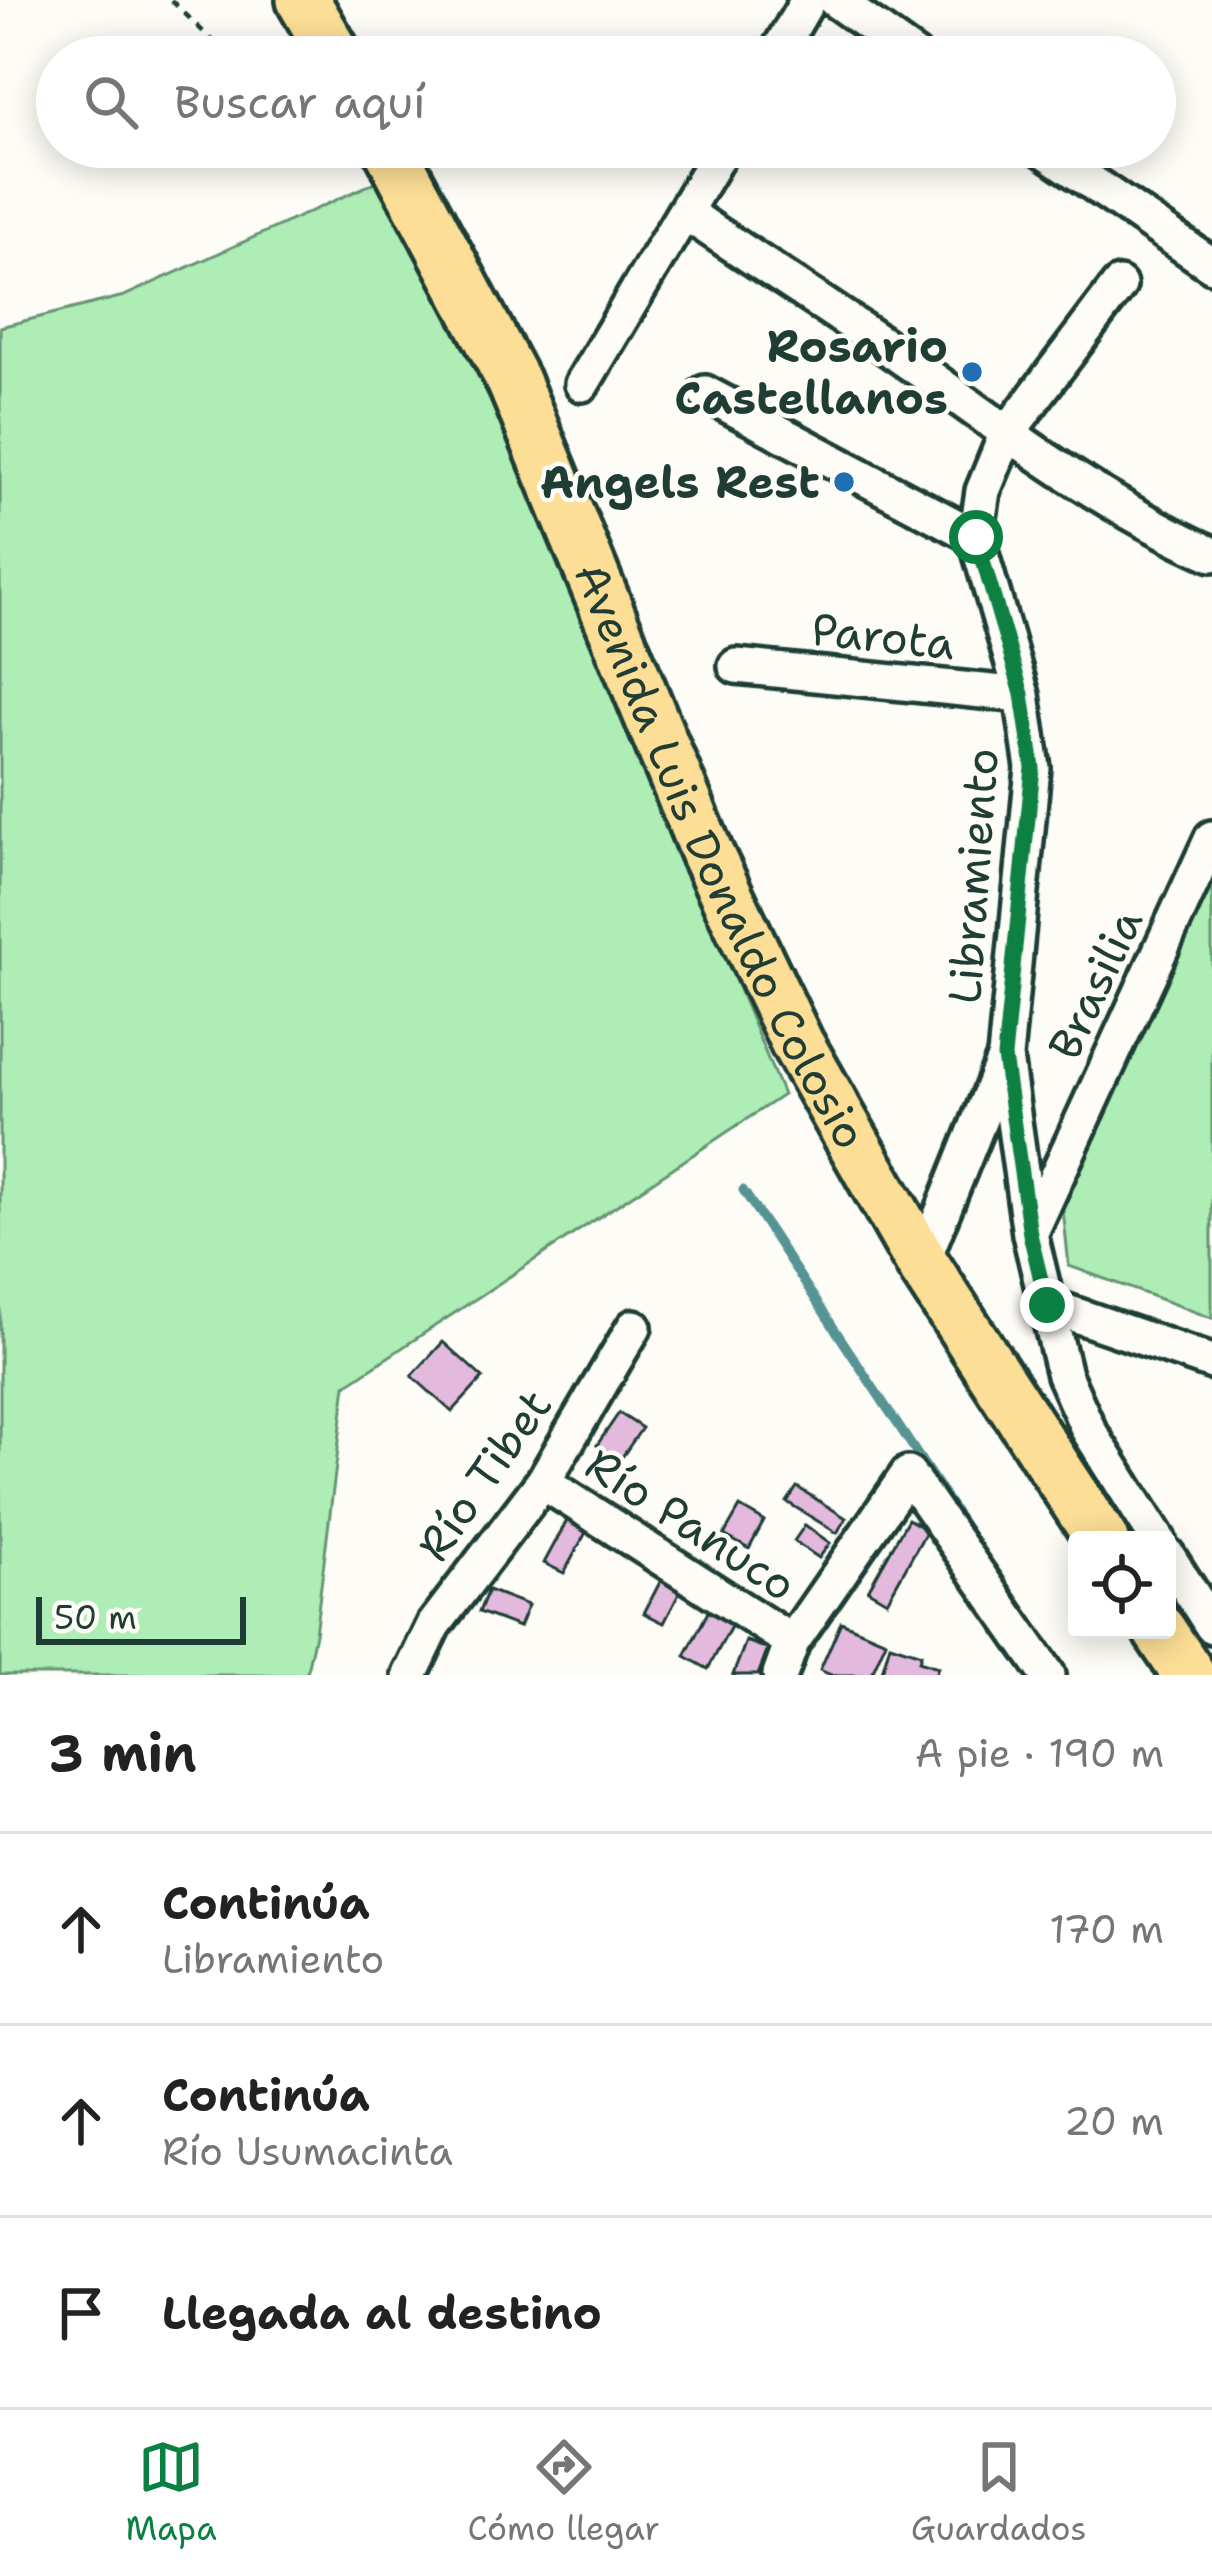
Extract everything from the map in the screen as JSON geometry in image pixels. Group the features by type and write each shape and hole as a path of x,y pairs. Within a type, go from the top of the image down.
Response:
{"main road":[{"path":"303,0 324,36"},
{"name":"Avenida Luis Donaldo Colosio","path":"400,168 513,380 707,854 777,1001 922,1263 1096,1531"},
{"path":"1165,1639 1189,1675"}],"street":[{"path":"787,36 808,0"},
{"path":"835,0 885,36"},
{"path":"582,384 712,168"},
{"path":"1071,168 1212,265"},
{"path":"686,213 1006,435 1149,526 1212,554"},
{"name":"Libramiento","path":"1047,1305 1030,1234 1004,1057 1033,768 1022,694 976,537 983,491 1006,435 1119,285"},
{"path":"705,393 976,537"},
{"name":"Parota","path":"736,666 1022,694"},
{"name":"Brasilia","path":"1030,1234 1212,838"},
{"path":"922,1263 1004,1057"},
{"path":"1047,1305 1212,1362"},
{"path":"1047,1305 1064,1375 1089,1431 1152,1531"},
{"name":"Río Tibet","path":"410,1675 434,1625 542,1482 634,1327"},
{"path":"780,1675 792,1642 908,1474 1048,1675"},
{"name":"Río Panuco","path":"542,1482 792,1642"},
{"path":"1176,1569 1212,1626"}],"path":[{"path":"171,0 208,36"}],"green space":[{"path":"378,181 552,517 641,755 783,1095 346,1385 306,1675 0,1675 0,327 124,296"},
{"path":"1212,870 1212,1318 1069,1266 1063,1210"}],"building":[{"path":"443,1342 483,1378 452,1412 412,1376"},
{"path":"619,1413 642,1428 620,1460 597,1445"},
{"path":"797,1487 846,1518 837,1533 787,1502"},
{"path":"740,1507 764,1521 749,1549 724,1535"},
{"path":"570,1515 590,1525 564,1573 544,1563"},
{"path":"908,1519 927,1530 887,1601 868,1590"},
{"path":"805,1525 830,1543 819,1558 794,1541"},
{"path":"661,1580 681,1590 664,1623 644,1613"},
{"path":"488,1590 528,1605 519,1627 479,1612"},
{"path":"710,1608 734,1621 708,1669 685,1656"},
{"path":"841,1622 886,1641 871,1675 831,1675 820,1670"},
{"path":"746,1641 768,1649 758,1675 733,1675"},
{"path":"890,1644 921,1654 919,1661 938,1667 935,1675 881,1675"}],"waterway":[{"path":"743,1190 978,1546"}],"place":[{"name":"Rosario Castellanos","path":"972,372"},
{"name":"Angels Rest","path":"844,482"}],"route":[{"path":"976,537 1022,694 1033,768 1004,1057 1030,1234 1047,1305"}]}
